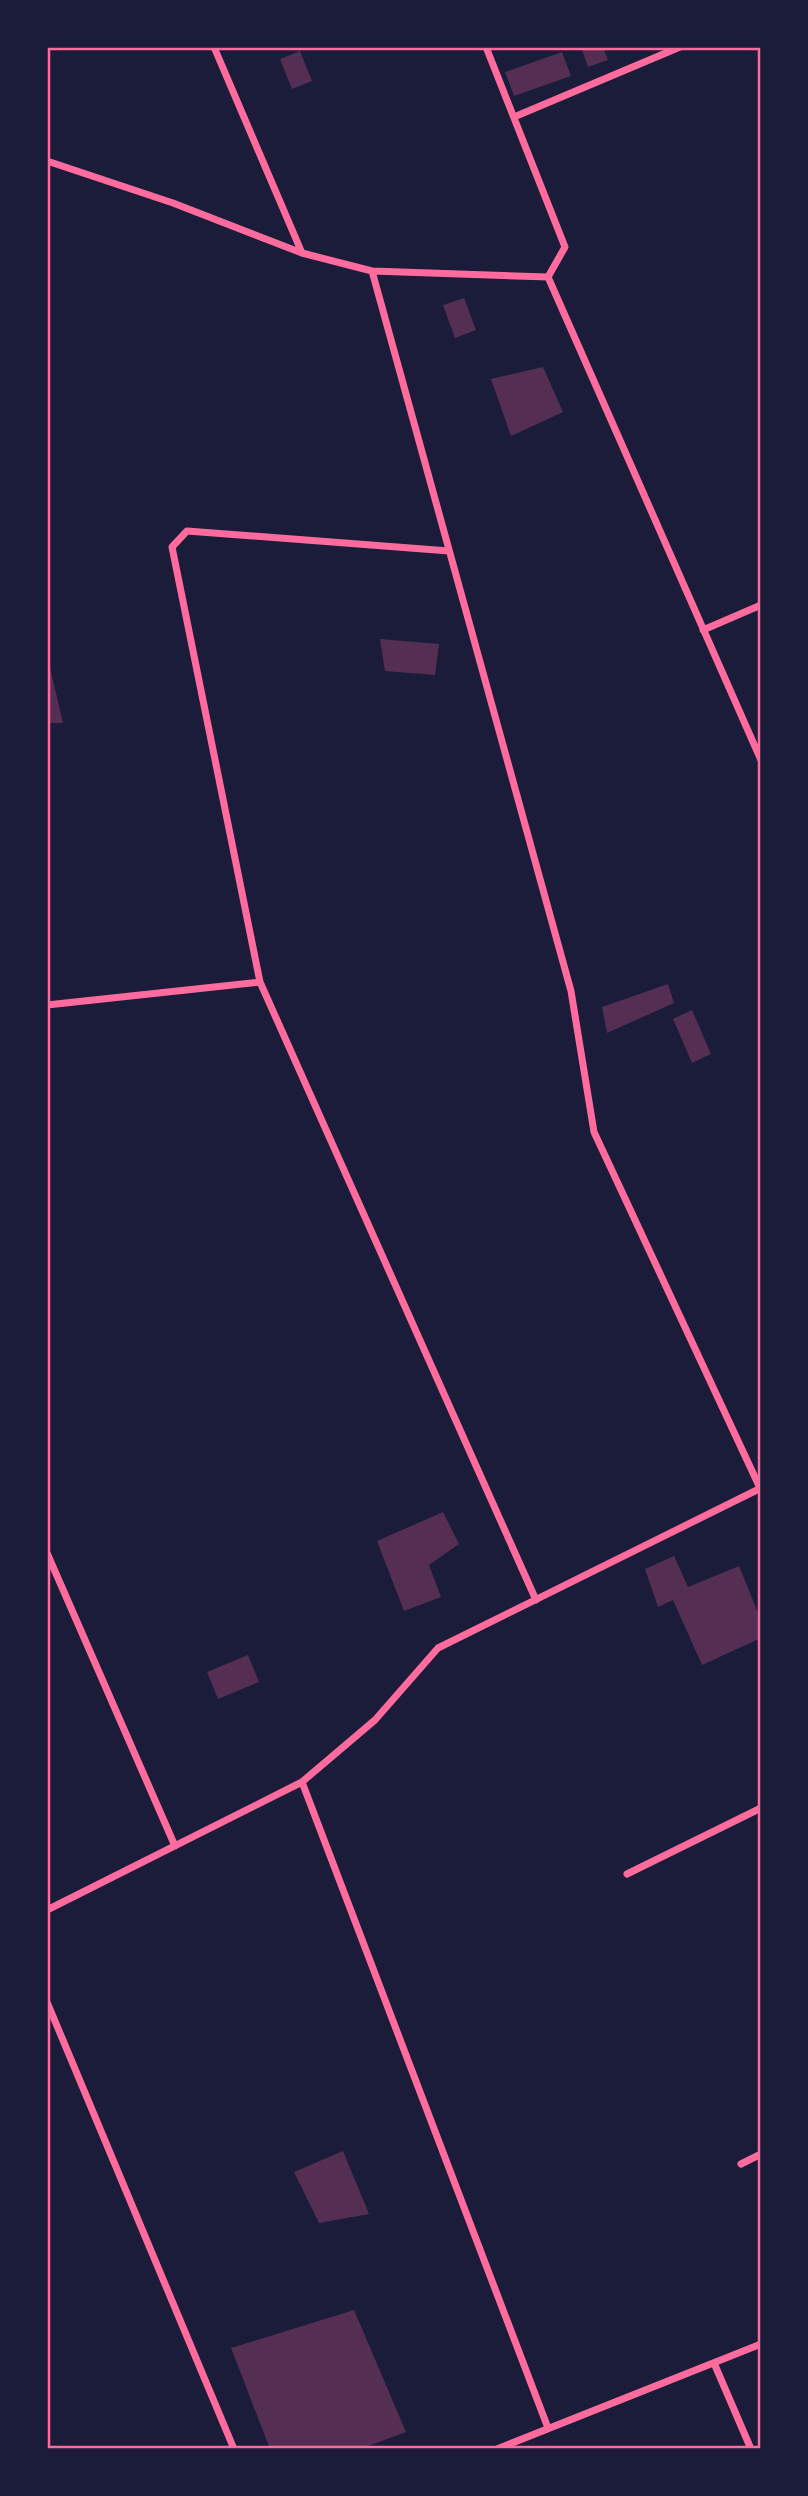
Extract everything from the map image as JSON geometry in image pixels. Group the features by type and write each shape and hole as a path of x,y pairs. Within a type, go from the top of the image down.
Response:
{"street":[{"path":"214,47 302,253"},
{"path":"486,47 565,247 548,277"},
{"path":"514,117 680,47"},
{"path":"47,161 173,203 302,253 372,271 548,277"},
{"path":"47,1910 302,1782 374,1720 438,1648 760,1488 594,1132 571,991 372,271"},
{"path":"548,277 761,760"},
{"path":"449,551 187,531 172,547 260,982 536,1600"},
{"path":"703,630 761,605"},
{"path":"47,1005 260,982"},
{"path":"47,1553 175,1846"},
{"path":"302,1782 548,2428"},
{"path":"628,1874 761,1808"},
{"path":"47,2002 234,2449"},
{"path":"741,2164 761,2154"},
{"path":"496,2449 761,2344"},
{"path":"714,2362 751,2449"}],"building":[{"path":"581,47 603,47 608,60 588,67"},
{"path":"300,51 312,81 292,89 280,59"},
{"path":"562,52 571,76 514,96 505,72"},
{"path":"464,298 476,330 455,338 443,305"},
{"path":"543,367 563,412 511,436 491,379"},
{"path":"380,639 439,644 435,675 385,671"},
{"path":"48,659 63,723 47,723"},
{"path":"668,984 674,1003 607,1033 602,1007"},
{"path":"692,1010 711,1054 692,1063 673,1019"},
{"path":"443,1512 459,1544 429,1565 441,1597 404,1611 377,1541"},
{"path":"674,1556 688,1587 739,1566 761,1620 761,1638 702,1665 673,1600 658,1607 645,1569"},
{"path":"248,1655 259,1682 218,1699 207,1672"},
{"path":"343,2151 369,2214 319,2223 294,2172"},
{"path":"354,2310 406,2432 360,2449 270,2449 231,2348"}]}
